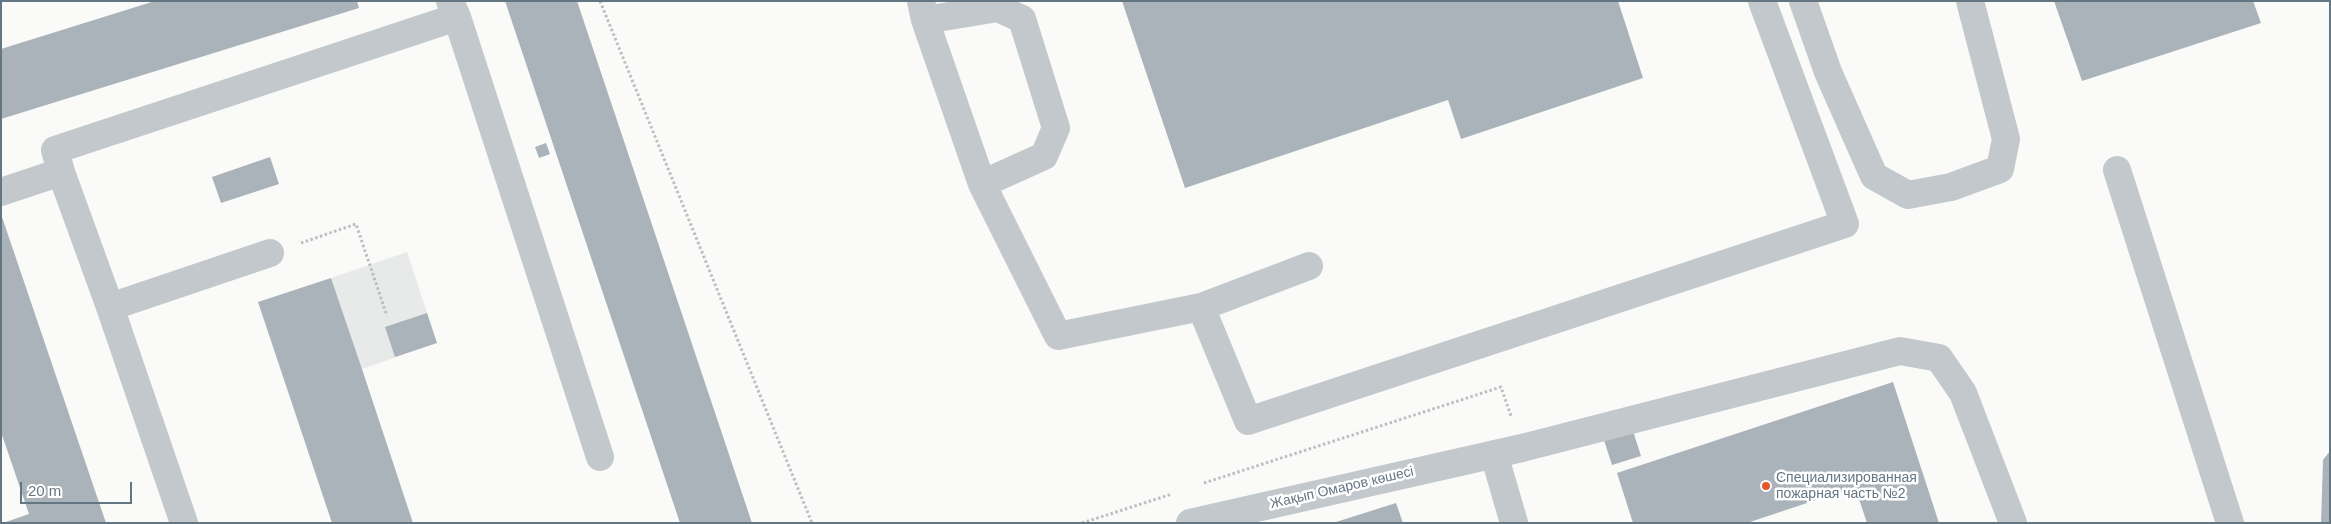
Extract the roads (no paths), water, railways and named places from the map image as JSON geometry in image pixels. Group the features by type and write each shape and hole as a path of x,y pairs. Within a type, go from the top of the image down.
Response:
{"street":[{"path":"1201,307 1248,421 1845,224 1762,1"},
{"path":"1803,1 1828,72 1874,176 1908,195 1951,187 2000,169 2006,139 1970,1"},
{"path":"982,184 1044,156 1056,128 1022,19 998,8 923,11 982,184 1058,336 1201,307 1309,266"},
{"path":"184,523 110,307 61,172 55,150 454,9 600,457"},
{"path":"2117,170 2230,523"},
{"path":"1,192 61,172"},
{"path":"110,307 270,253"},
{"name":"Жақып Омаров көшесі","path":"1190,523 1494,454 1900,351 1939,358 1963,393 2013,523"},
{"path":"1494,454 1514,523"}],"place":[{"name":"Специализированная пожарная часть №2","path":"1766,486"}]}
